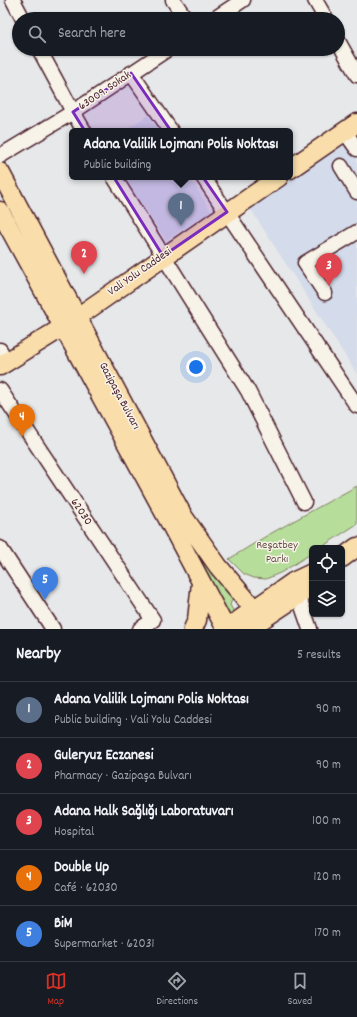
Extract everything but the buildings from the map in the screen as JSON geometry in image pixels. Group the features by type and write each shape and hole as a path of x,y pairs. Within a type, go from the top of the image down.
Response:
{"main road":[{"path":"293,167 351,128"},
{"name":"Gazipaşa Bulvarı","path":"0,172 183,516 218,566 254,609"},
{"name":"Vali Yolu Caddesi","path":"2,359 62,327 275,180"},
{"name":"Gazipaşa Bulvarı","path":"0,211 226,629"},
{"path":"345,556 357,547"},
{"path":"248,629 302,587 309,577"},
{"path":"230,581 245,589 257,593 302,587"},
{"path":"193,629 197,620 201,583"},
{"path":"226,629 254,609 302,587"}],"street":[{"path":"13,0 19,12"},
{"path":"173,0 181,12"},
{"path":"225,12 243,0"},
{"path":"315,0 322,12"},
{"path":"345,54 357,75"},
{"path":"43,56 82,128"},
{"name":"63009. Sokak","path":"0,156 73,112 157,56"},
{"path":"131,73 169,128"},
{"path":"351,128 357,149"},
{"path":"341,166 357,192"},
{"path":"116,180 248,391 304,502"},
{"path":"205,180 357,406"},
{"path":"325,293 305,263 357,232"},
{"name":"62030","path":"0,390 153,620 140,629"},
{"path":"0,548 53,629"},
{"path":"302,587 310,629"}],"highlighted area":[{"path":"131,73 227,212 163,256 73,112"}],"shaded area":[{"path":"148,115 157,128 128,128"},
{"path":"345,140 357,160 357,374 244,199 277,180 293,180 293,170"},
{"path":"126,180 191,180 211,211 166,240"}],"green space":[{"path":"79,336 233,597 230,605 235,614 229,618"},
{"name":"Reşatbey Parkı","path":"357,486 357,524 325,545 309,545 309,555 282,572 266,579 254,578 244,574 229,559 268,535"}],"place":[{"name":"Adana Valilik Lojmanı Polis Noktası","path":"181,226"},
{"name":"Guleryuz Eczanesi","path":"84,274"},
{"name":"Adana Halk Sağlığı Laboratuvarı","path":"329,286"},
{"name":"Double Up","path":"22,437"},
{"name":"BiM","path":"45,600"}]}
